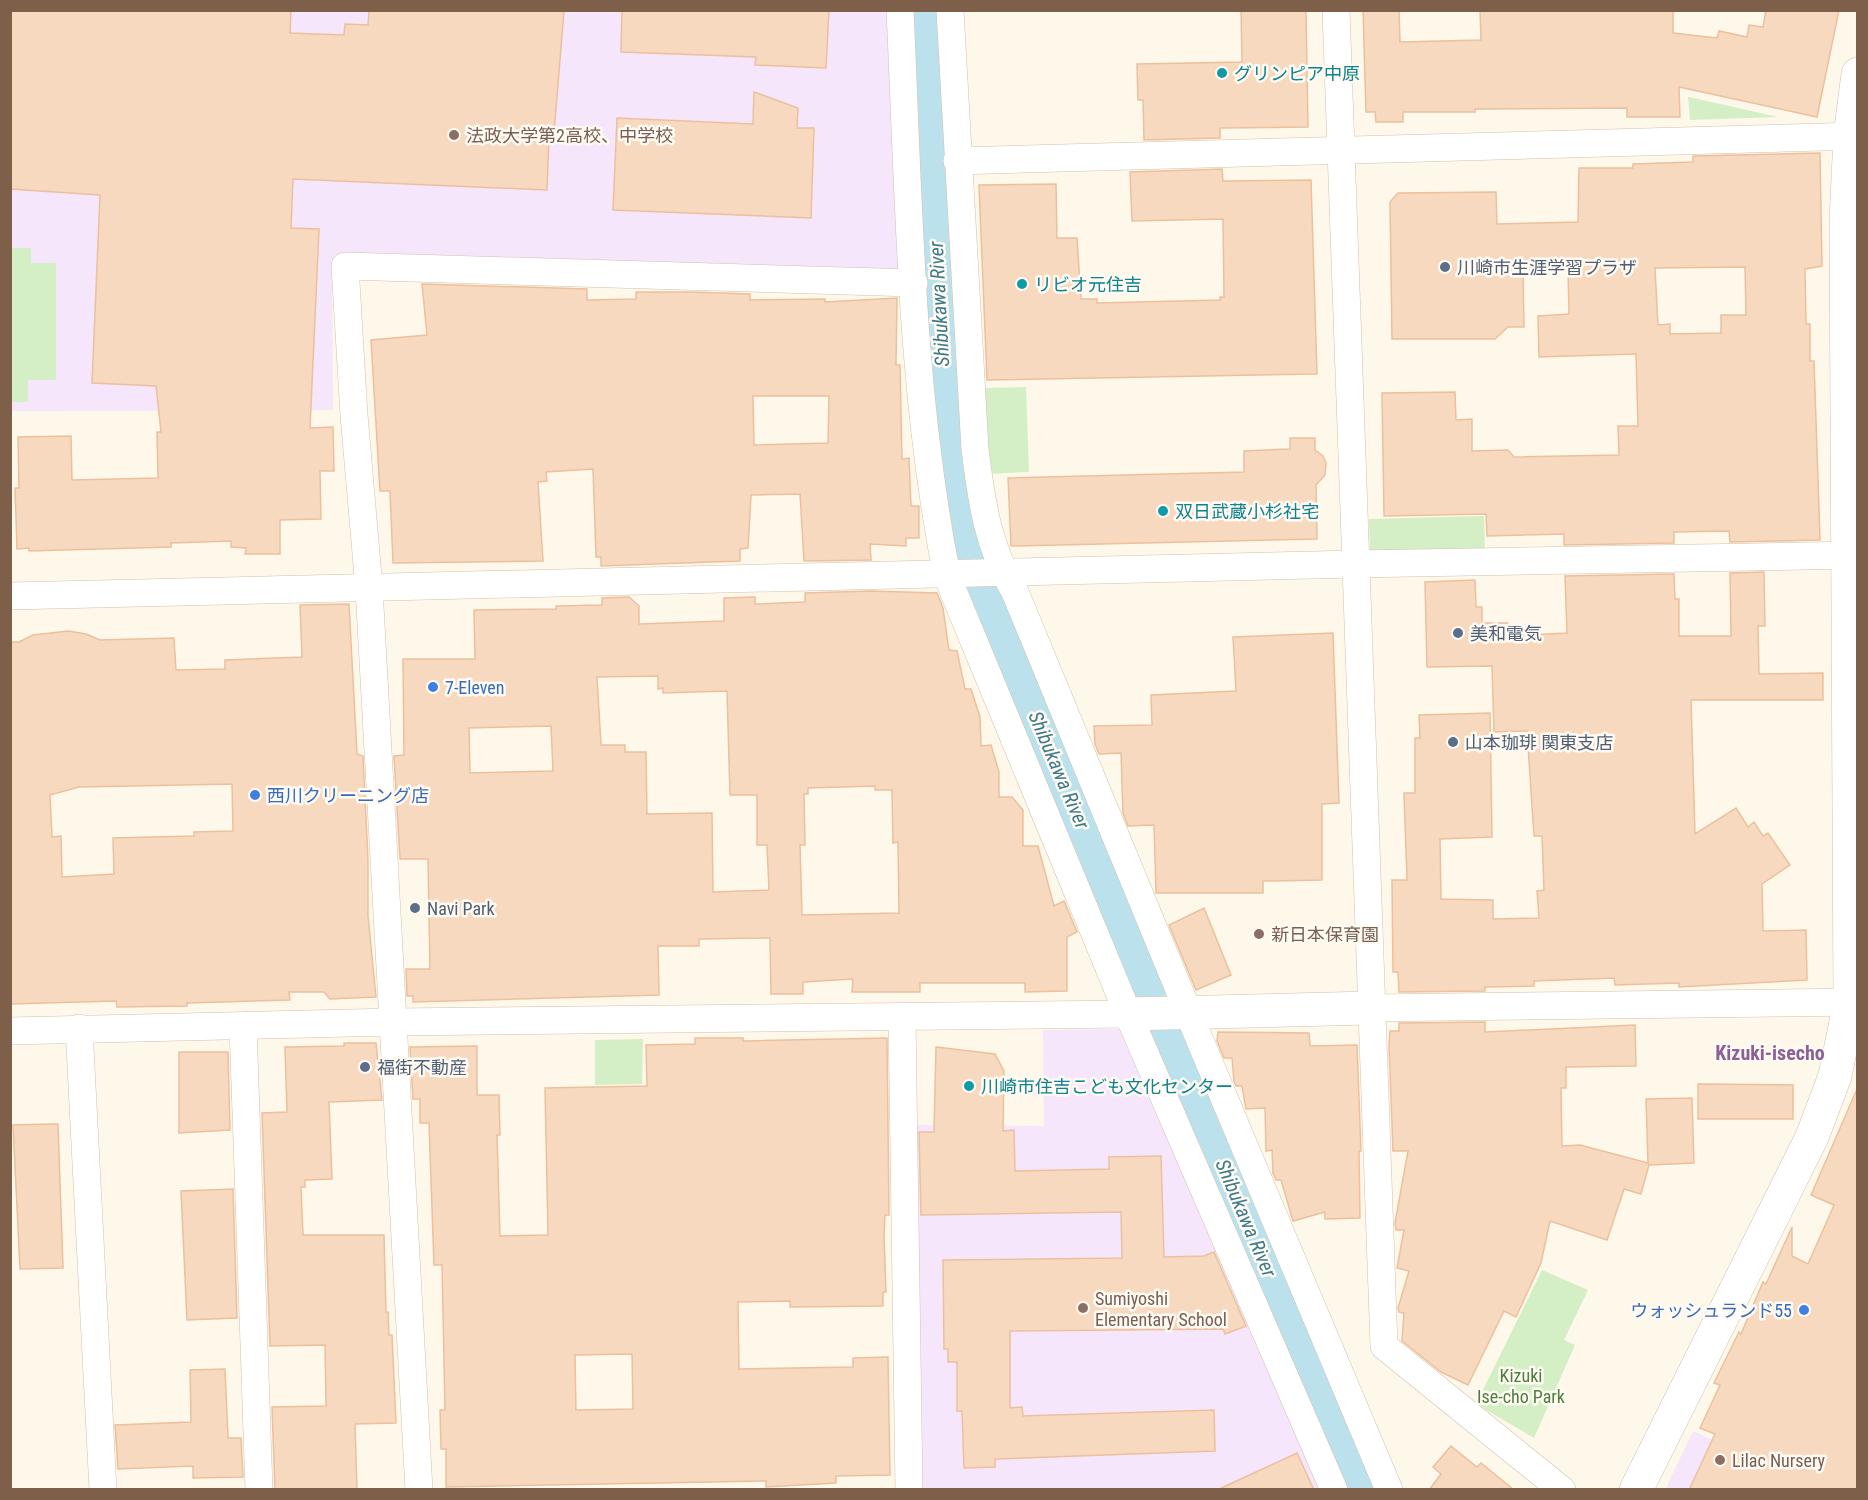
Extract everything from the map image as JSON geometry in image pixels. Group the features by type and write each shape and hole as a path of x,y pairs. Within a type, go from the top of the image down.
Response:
{"street":[{"path":"900,10 924,429 932,499 947,576 1128,1014 1334,1490"},
{"path":"950,10 975,448 982,504 1004,574 1015,592 1389,1490"},
{"path":"1336,10 1370,1008 1384,1346 1562,1490"},
{"path":"1636,1490 1812,1137 1835,1076 1854,1002 1851,852 1852,555 1846,222 1857,74"},
{"path":"957,161 1853,136"},
{"path":"419,1490 369,588 354,415 345,266 914,283"},
{"path":"10,596 947,576 1356,564 1852,555"},
{"path":"10,1031 393,1022 1128,1014 1370,1008 1854,1002"},
{"path":"902,1017 909,1490"},
{"path":"243,1025 259,1490"},
{"path":"79,1028 103,1490"}],"shaded area":[{"name":"法政大学第2高校、中学校","path":"10,11 891,11 904,261 898,270 332,260 333,410 11,411"},
{"name":"Sumiyoshi Elementary School","path":"1125,1029 1325,1489 923,1489 917,1125 1044,1126 1043,1030"},
{"name":"Lilac Nursery","path":"1693,1431 1827,1489 1665,1490"}],"green space":[{"path":"1689,97 1778,117 1690,120"},
{"path":"11,248 31,248 31,263 56,263 56,380 28,380 28,402 11,402"},
{"path":"1026,387 1029,472 987,474 984,388"},
{"path":"1484,516 1485,552 1370,554 1369,519"},
{"path":"643,1039 642,1084 595,1085 595,1040"},
{"name":"Kizuki Ise-cho Park","path":"1542,1270 1588,1290 1564,1340 1575,1345 1534,1438 1476,1404"}],"building":[{"path":"10,10 291,10 290,33 344,35 345,24 368,25 369,10 564,10 554,134 549,134 547,190 293,179 291,228 319,229 310,428 333,427 334,471 320,471 321,519 280,520 280,554 245,554 246,548 231,547 231,541 171,543 171,547 29,551 29,548 17,549 15,488 19,488 18,437 71,436 72,480 158,478 157,432 161,432 156,386 92,383 100,195 10,189"},
{"path":"622,10 829,10 826,68 755,65 756,57 621,52"},
{"name":"グリンピア中原","path":"1241,10 1306,10 1308,127 1220,128 1220,138 1144,140 1143,100 1138,100 1137,64 1242,62"},
{"path":"1363,10 1399,10 1400,42 1481,40 1480,10 1673,10 1673,33 1717,38 1719,31 1747,37 1749,25 1763,27 1766,10 1839,10 1817,117 1679,87 1680,117 1627,117 1627,108 1475,109 1475,112 1403,112 1403,122 1376,122 1375,112 1366,112"},
{"path":"754,92 798,108 797,128 814,128 811,218 613,210 617,118 753,124"},
{"path":"1820,153 1822,266 1805,269 1806,324 1810,324 1810,361 1814,361 1820,540 1730,542 1729,531 1674,532 1674,543 1564,545 1564,534 1487,536 1486,514 1384,516 1382,393 1455,392 1456,420 1472,419 1472,451 1508,450 1514,457 1619,455 1618,426 1638,426 1636,354 1539,357 1538,316 1569,314 1568,270 1523,271 1524,327 1508,327 1495,339 1392,339 1390,202 1398,193 1496,192 1497,224 1578,222 1579,168 1633,168 1633,164 1693,162 1693,156","holes":["1745,267 1746,315 1721,315 1721,333 1670,334 1670,324 1658,325 1655,268"]},
{"name":"リビオ元住吉","path":"1222,169 1223,181 1311,180 1317,374 987,380 979,185 1056,184 1057,238 1077,238 1081,299 1097,299 1097,303 1220,300 1220,297 1224,297 1223,219 1132,221 1130,172"},
{"path":"422,284 587,289 587,300 636,299 636,292 750,294 750,300 825,299 825,302 897,298 896,365 900,365 902,459 909,458 911,506 919,506 919,538 906,538 906,546 870,544 871,560 804,561 800,494 751,495 748,548 740,549 740,561 601,566 601,557 596,557 593,469 546,472 547,481 538,482 543,561 393,563 390,491 380,491 371,340 427,335","holes":["753,396 829,396 828,443 754,445"]},
{"name":"双日武蔵小杉社宅","path":"1290,438 1315,438 1315,450 1323,456 1326,463 1325,475 1316,485 1317,539 1011,546 1008,478 1244,472 1244,451 1290,449"},
{"path":"1764,572 1765,626 1758,626 1759,674 1823,673 1823,700 1691,700 1695,834 1736,808 1748,827 1754,822 1763,836 1768,833 1790,865 1762,884 1763,931 1806,930 1807,980 1679,987 1679,983 1615,985 1614,978 1534,981 1534,986 1485,987 1485,991 1399,992 1398,972 1393,972 1392,880 1407,880 1404,793 1415,793 1415,738 1420,738 1419,715 1490,713 1492,837 1440,839 1441,899 1493,900 1493,919 1539,918 1537,891 1544,890 1542,836 1534,836 1527,731 1494,732 1492,666 1427,667 1425,582 1475,580 1476,607 1482,607 1482,623 1508,623 1508,636 1567,633 1565,576 1674,574 1675,599 1679,599 1679,636 1731,636 1730,573"},
{"path":"871,591 937,593 943,608 949,650 957,651 965,689 971,689 980,717 981,746 991,745 999,772 999,797 1012,797 1023,810 1023,846 1038,846 1054,906 1064,901 1077,932 1067,937 1067,991 1025,992 1025,983 920,983 920,992 852,992 853,979 803,982 803,994 771,994 770,938 699,939 699,946 658,946 659,995 413,1002 413,996 407,996 406,969 430,969 428,859 400,859 394,756 404,755 403,659 475,659 474,610 556,609 556,606 602,605 602,598 629,597 639,606 639,624 724,621 724,598 755,597 755,604 805,602 805,593","holes":["658,676 658,689 663,688 663,693 727,691 730,795 757,795 757,845 767,845 769,890 713,892 712,813 647,814 646,752 625,752 625,745 601,745 597,677","551,726 553,771 470,773 469,728","875,786 875,790 892,790 893,843 898,842 899,913 802,915 800,845 805,845 804,794 808,794 808,788"]},
{"path":"349,604 357,754 363,756 368,916 376,997 330,999 324,992 289,992 290,1000 187,1003 187,1006 117,1007 116,1001 10,1004 10,642 19,642 33,635 68,631 86,634 100,640 174,638 176,670 225,669 225,660 302,657 300,605","holes":["232,784 233,831 194,832 194,836 113,838 114,874 62,877 61,836 52,837 50,795 79,787"]},
{"path":"1333,633 1339,803 1322,804 1322,880 1263,881 1263,893 1156,893 1154,825 1128,826 1123,813 1121,753 1099,754 1095,744 1094,726 1152,725 1151,695 1236,691 1233,637"},
{"path":"1204,908 1231,975 1196,990 1169,925"},
{"path":"1485,1022 1485,1032 1635,1025 1636,1066 1566,1067 1566,1088 1561,1088 1562,1146 1580,1145 1648,1163 1646,1099 1692,1098 1694,1163 1649,1165 1641,1194 1624,1189 1607,1240 1550,1221 1541,1263 1516,1317 1504,1311 1468,1385 1441,1372 1402,1341 1404,1313 1399,1312 1398,1308 1409,1271 1397,1268 1404,1230 1396,1230 1395,1223 1408,1151 1393,1151 1389,1045 1390,1031 1399,1031 1399,1023"},
{"path":"1218,1032 1309,1033 1310,1046 1357,1045 1361,1151 1359,1151 1360,1218 1325,1219 1325,1212 1293,1221 1281,1180 1276,1180 1273,1173 1272,1150 1266,1151 1265,1108 1246,1109 1242,1086 1236,1086 1234,1081 1232,1058 1224,1058 1217,1041"},
{"path":"695,1038 743,1038 743,1041 887,1038 889,1215 885,1215 886,1292 883,1292 883,1306 790,1307 790,1301 738,1302 739,1369 853,1367 853,1358 888,1357 890,1475 836,1476 836,1483 766,1487 766,1481 446,1487 446,1449 441,1449 440,1410 445,1410 442,1265 434,1265 429,1123 420,1123 420,1099 413,1099 410,1047 477,1046 477,1095 499,1095 500,1135 497,1135 500,1236 548,1235 545,1088 647,1086 646,1045 695,1044","holes":["632,1354 633,1409 576,1410 575,1355"]},
{"path":"344,1043 376,1043 382,1100 329,1102 332,1179 305,1180 305,1187 301,1187 303,1235 384,1235 386,1312 388,1312 389,1335 392,1335 396,1423 355,1424 357,1490 275,1490 272,1407 326,1406 325,1345 270,1346 262,1113 287,1112 285,1047 344,1046"},
{"path":"936,1047 995,1054 1004,1071 1003,1131 1014,1130 1015,1171 1109,1169 1109,1157 1161,1156 1164,1257 1204,1256 1214,1252 1246,1326 1225,1334 1223,1329 1010,1331 1010,1408 1022,1407 1023,1416 1214,1410 1215,1451 995,1459 995,1467 964,1468 962,1411 957,1411 957,1362 948,1362 948,1349 944,1349 943,1260 1122,1258 1121,1212 921,1215 919,1132 934,1132"},
{"path":"179,1052 228,1052 230,1130 179,1133"},
{"path":"1698,1084 1793,1085 1793,1119 1698,1119"},
{"path":"1857,1089 1857,1490 1689,1490 1715,1434 1700,1428 1720,1385 1714,1383 1739,1332 1741,1334 1763,1282 1766,1284 1792,1227 1792,1256 1808,1264 1834,1205 1811,1195"},
{"path":"58,1124 63,1268 20,1269 13,1125"},
{"path":"233,1189 237,1318 187,1320 181,1191"},
{"path":"225,1369 228,1438 241,1438 243,1477 193,1478 193,1466 118,1469 115,1425 191,1422 190,1370"},
{"path":"1451,1446 1477,1467 1481,1463 1514,1490 1429,1490 1441,1474 1433,1467"},
{"path":"1297,1453 1314,1490 1217,1490"}],"waterway":[{"name":"Shibukawa River","path":"923,10 945,428 976,570 1158,1013 1359,1490"}],"place":[{"name":"グリンピア中原","path":"1222,73"},
{"name":"法政大学第2高校、中学校","path":"454,135"},
{"name":"川崎市生涯学習プラザ","path":"1445,267"},
{"name":"リビオ元住吉","path":"1022,284"},
{"name":"双日武蔵小杉社宅","path":"1163,511"},
{"name":"美和電気","path":"1458,633"},
{"name":"7-Eleven","path":"433,687"},
{"name":"山本珈琲 関東支店","path":"1453,742"},
{"name":"西川クリーニング店","path":"255,795"},
{"name":"Navi Park","path":"415,908"},
{"name":"新日本保育園","path":"1259,934"},
{"name":"福街不動産","path":"365,1067"},
{"name":"川崎市住吉こども文化センター","path":"969,1086"},
{"name":"Sumiyoshi Elementary School","path":"1083,1308"},
{"name":"ウォッシュランド55","path":"1804,1310"},
{"name":"Lilac Nursery","path":"1720,1460"}],"district":[{"name":"Kizuki-isecho","path":"1770,1053"}]}
